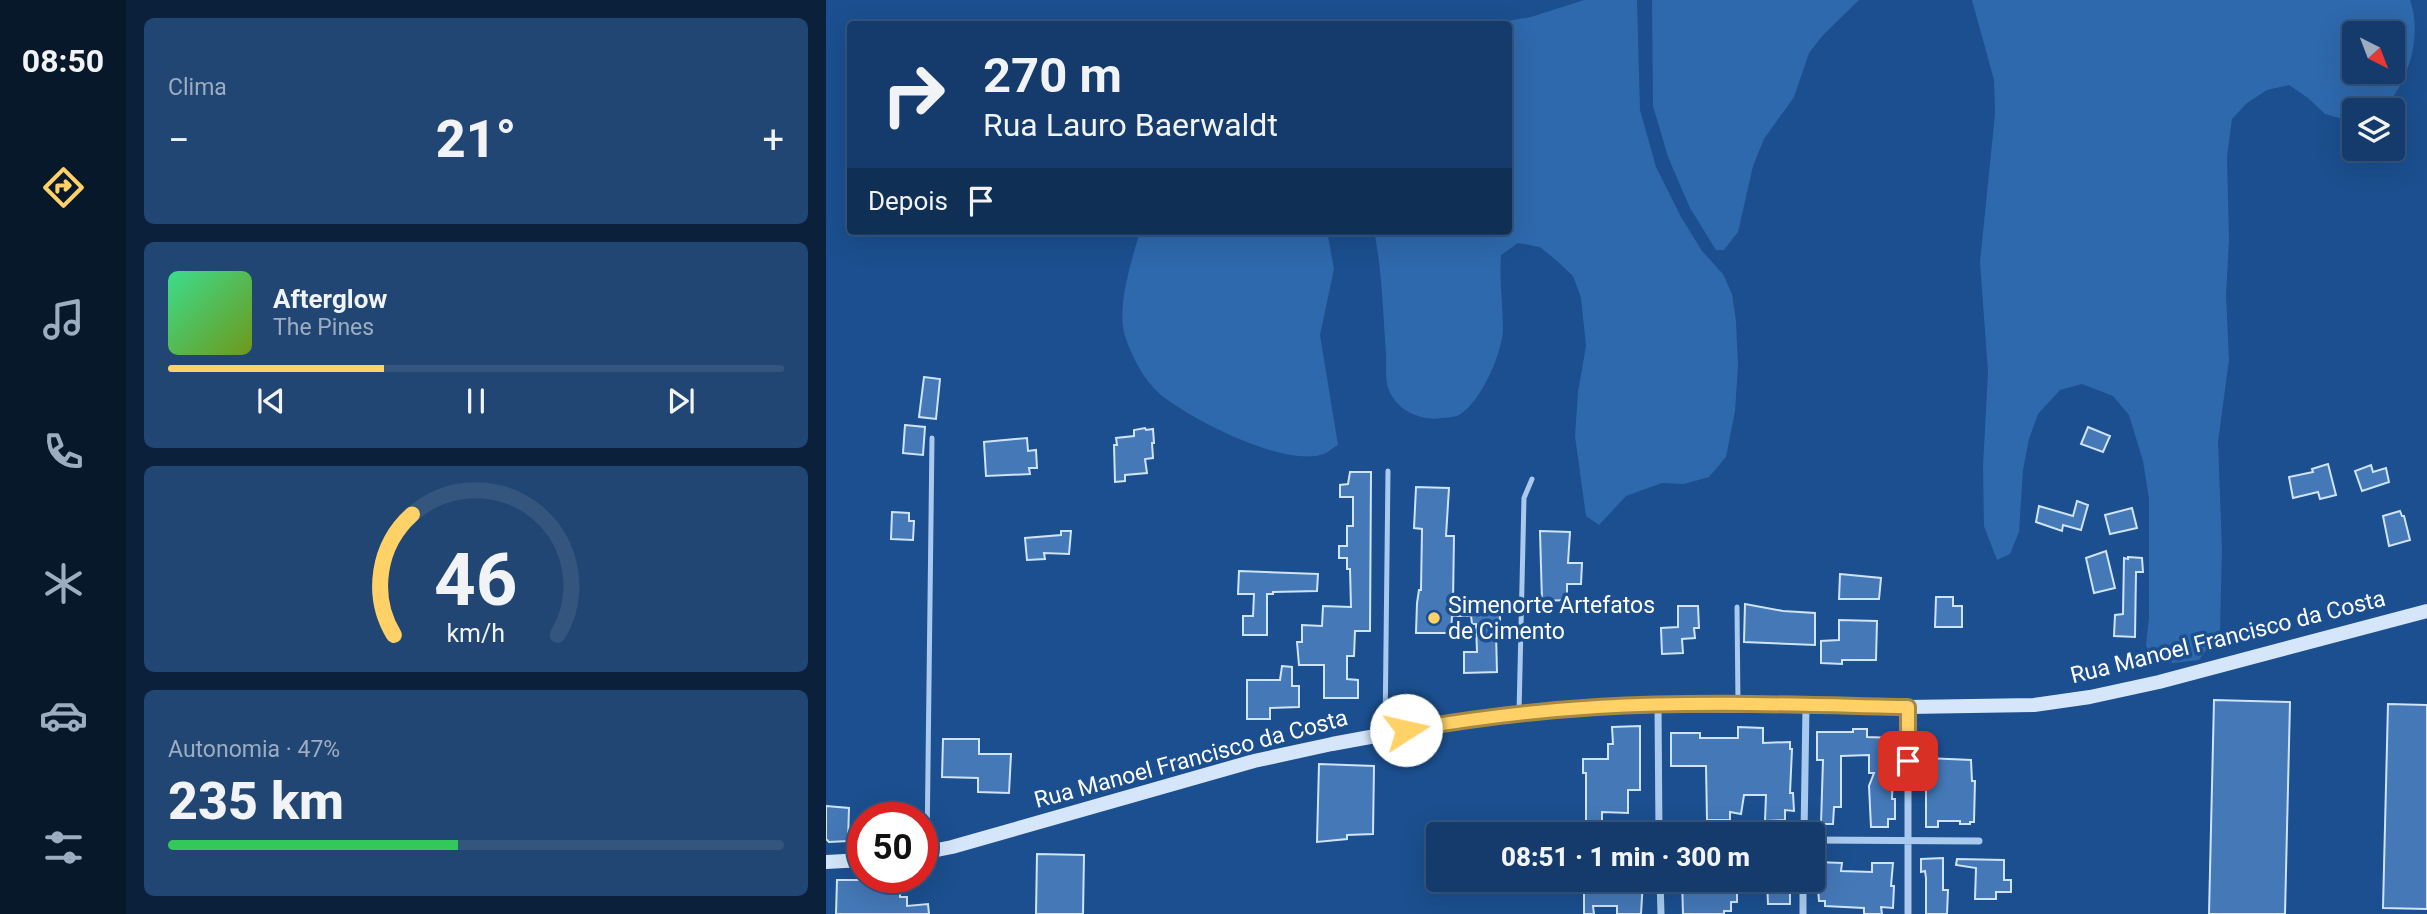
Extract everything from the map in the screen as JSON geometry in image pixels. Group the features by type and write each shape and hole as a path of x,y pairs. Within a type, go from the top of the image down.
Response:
{"main road":[{"name":"Rua Manoel Francisco da Costa","path":"938,849 1254,761 1385,733 1519,713 1658,705 2022,705 2090,697 2159,682 2427,611"},
{"path":"826,862 847,861"}],"street":[{"path":"1658,705 1659,822"},
{"path":"1804,822 1806,705"},
{"path":"1908,707 1908,913"},
{"path":"1825,840 1979,841"},
{"path":"1660,892 1661,914"},
{"path":"1803,892 1803,914"}],"lane":[{"path":"926,802 932,438"},
{"path":"1385,733 1388,471"},
{"path":"1519,713 1524,498 1532,479"},
{"path":"1737,607 1738,704"}],"shaded area":[{"path":"1584,0 1637,0 1640,110 1656,167 1702,251 1723,274 1732,294 1736,321 1738,366 1735,411 1726,457 1709,477 1684,484 1662,483 1626,496 1599,525 1586,516 1575,436 1578,392 1586,346 1581,298 1573,276 1540,247 1518,243 1501,255 1502,339 1488,378 1465,411 1457,416 1435,419 1409,412 1394,399 1386,377 1381,276 1375,235 1512,235 1512,21 1507,21 1531,17"},
{"path":"1652,0 1859,0 1823,35 1809,53 1794,97 1764,139 1753,166 1738,232 1724,250 1716,250 1690,208 1668,157 1653,106"},
{"path":"1972,0 2410,0 2414,14 2414,44 2405,75 2405,21 2342,21 2342,84 2400,84 2392,98 2342,98 2342,119 2325,114 2289,85 2267,90 2247,103 2232,119 2227,157 2229,240 2226,295 2229,360 2218,442 2222,549 2220,631 2199,660 2173,663 2150,656 2146,645 2149,617 2149,499 2143,461 2129,415 2113,396 2082,384 2060,390 2038,414 2029,439 2023,470 2019,532 2010,554 1997,560 1984,526 1983,466 1988,372 1980,262 1995,114 1994,80"},
{"path":"1139,235 1328,235 1334,269 1320,335 1338,445 1324,454 1307,457 1263,448 1194,417 1161,395 1144,376 1125,336 1122,311"}],"building":[{"path":"924,377 940,379 936,419 919,417"},
{"path":"905,425 925,427 923,455 903,453"},
{"path":"2088,427 2110,436 2103,452 2081,444"},
{"path":"1153,429 1154,443 1153,458 1145,459 1147,473 1125,475 1125,481 1115,482 1116,438 1134,436 1134,430"},
{"path":"1027,438 1028,451 1036,450 1037,468 1029,468 1030,474 986,476 984,442"},
{"path":"2328,464 2336,495 2320,499 2318,492 2293,498 2289,477 2313,472 2312,469"},
{"path":"2371,465 2373,472 2386,468 2389,482 2362,491 2355,471"},
{"path":"1350,472 1371,472 1370,631 1355,631 1354,656 1347,656 1347,679 1358,680 1358,698 1324,698 1324,665 1299,665 1297,642 1302,642 1302,625 1322,626 1323,606 1351,607 1350,569 1347,569 1347,558 1339,558 1339,546 1347,546 1347,526 1353,526 1353,497 1340,497 1340,485 1348,484"},
{"path":"1416,487 1449,488 1446,536 1454,536 1453,602 1469,602 1470,606 1500,606 1500,632 1496,632 1497,672 1464,673 1464,652 1477,652 1476,624 1472,624 1471,616 1452,616 1451,633 1416,633 1417,603 1421,590 1422,529 1414,528"},
{"path":"2077,501 2088,505 2081,530 2063,525 2062,531 2036,522 2039,506 2073,516"},
{"path":"2132,508 2137,528 2110,534 2105,515"},
{"path":"2400,511 2404,516 2410,540 2389,546 2383,516"},
{"path":"892,512 909,513 909,521 914,521 913,540 891,539"},
{"path":"1061,531 1071,531 1069,554 1044,553 1045,559 1027,560 1025,538 1061,535"},
{"path":"1540,531 1570,532 1568,563 1582,563 1581,584 1567,584 1567,600 1542,601"},
{"path":"2106,551 2115,588 2094,593 2086,558"},
{"path":"2124,558 2142,558 2143,572 2136,572 2135,637 2114,636 2115,615 2123,614"},
{"path":"1239,571 1318,574 1317,591 1267,594 1267,635 1243,635 1243,616 1253,616 1254,594 1238,594"},
{"path":"1840,574 1881,578 1879,599 1839,599"},
{"path":"1936,597 1953,597 1953,606 1962,606 1962,627 1935,627"},
{"path":"1745,604 1815,613 1815,645 1744,642"},
{"path":"1678,606 1698,606 1699,628 1694,628 1695,638 1682,639 1683,653 1662,654 1661,628 1678,627"},
{"path":"1839,620 1877,621 1876,660 1842,660 1842,664 1821,663 1821,641 1839,640"},
{"path":"1282,666 1292,667 1292,686 1299,686 1299,707 1270,708 1270,719 1247,719 1247,680 1280,680"},
{"path":"2214,700 2290,702 2285,914 2209,914"},
{"path":"2388,704 2427,705 2427,909 2383,908"},
{"path":"1640,726 1640,790 1628,790 1628,813 1602,812 1602,822 1586,822 1586,773 1583,773 1583,759 1608,759 1608,744 1613,744 1612,727"},
{"path":"1738,727 1763,728 1763,743 1790,742 1790,793 1793,793 1794,811 1785,810 1785,820 1765,821 1766,795 1744,795 1741,814 1730,812 1730,820 1707,820 1706,766 1671,766 1671,733 1700,733 1700,738 1738,738"},
{"path":"1853,729 1867,729 1867,737 1894,738 1892,799 1895,799 1895,819 1888,819 1888,827 1871,827 1869,786 1874,773 1869,773 1869,755 1841,756 1841,807 1834,807 1833,824 1821,822 1823,760 1817,760 1817,732 1853,732"},
{"path":"943,739 979,739 979,754 1011,754 1009,793 978,792 978,778 942,777"},
{"path":"1926,758 1971,760 1972,781 1975,781 1974,822 1960,824 1960,821 1938,821 1938,827 1926,827"},
{"path":"1319,764 1374,766 1373,834 1347,835 1347,839 1317,842"},
{"path":"826,806 847,808 847,841 829,842 826,839"},
{"path":"1037,854 1084,855 1083,914 1036,914"},
{"path":"1943,858 1943,890 1948,890 1947,914 1926,914 1926,878 1925,871 1921,872 1921,859"},
{"path":"1957,859 2004,860 2004,880 2011,880 2011,892 1996,892 1996,899 1975,899 1976,868 1956,865"},
{"path":"1825,862 1842,863 1841,871 1872,872 1872,863 1893,863 1893,908 1881,907 1882,914 1864,914 1864,908 1825,906 1825,901 1819,901 1818,892 1825,892"},
{"path":"837,880 847,880 847,893 900,893 900,897 907,897 907,906 928,904 929,914 836,914"},
{"path":"1584,892 1642,892 1641,914 1617,914 1617,906 1593,906 1594,914 1584,914"},
{"path":"1682,892 1737,892 1737,902 1731,902 1731,911 1724,911 1724,914 1683,914"},
{"path":"1768,892 1790,892 1790,904 1768,904"}],"place":[{"name":"Simenorte Artefatos de Cimento","path":"1434,618"}],"route":[{"path":"1406,730 1519,713 1600,707 1738,704 1908,707 1908,761"}]}
